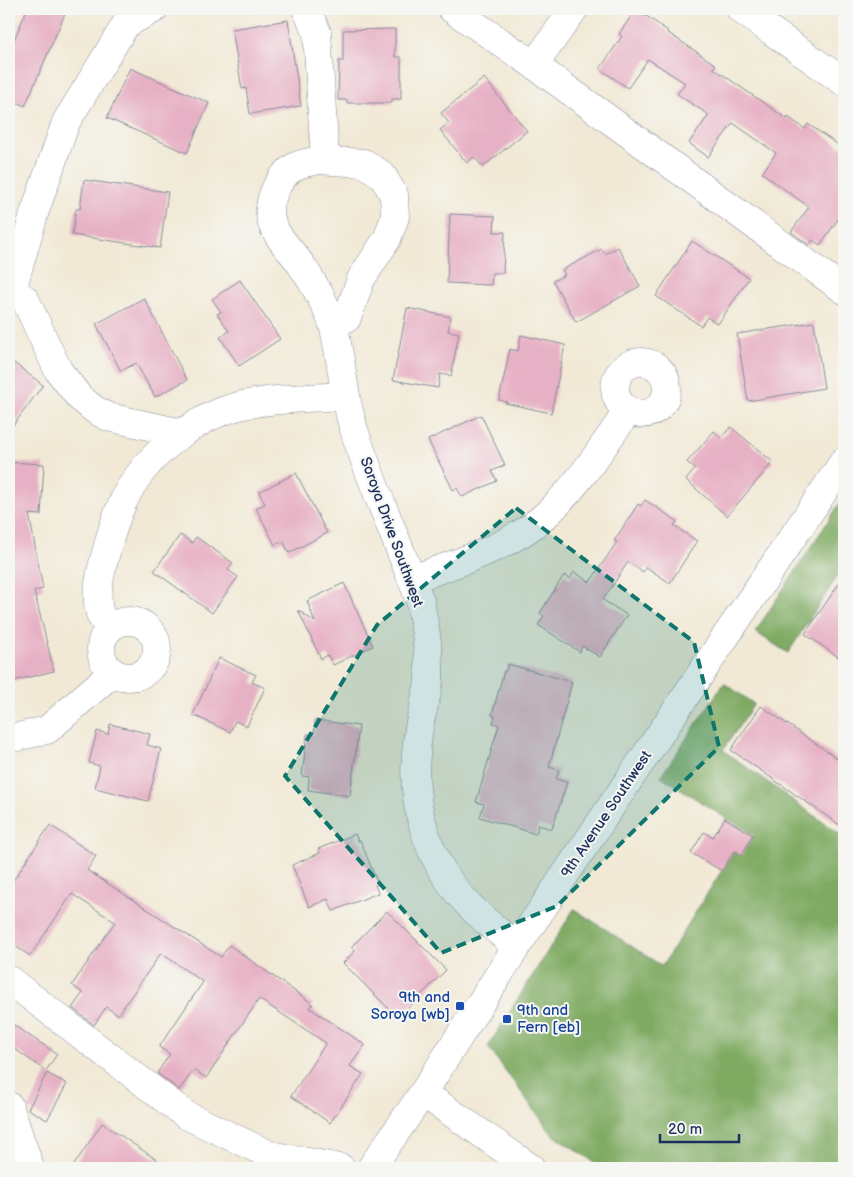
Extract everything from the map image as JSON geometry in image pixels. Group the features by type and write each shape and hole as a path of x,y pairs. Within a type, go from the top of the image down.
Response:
{"street":[{"path":"154,9 126,24 66,122 11,288 25,299 58,370 79,397 95,410 108,417 182,433"},
{"path":"306,9 317,32 325,160"},
{"path":"452,9 534,65 844,290"},
{"path":"534,65 574,9"},
{"path":"740,9 844,82"},
{"name":"Soroya Drive Southwest","path":"333,324 347,318 361,279 387,239 395,217 394,195 382,175 364,163 318,160 296,166 279,181 270,202 272,224 283,244 301,264 323,299 333,324 340,350 345,396 355,432 420,601 429,659 428,682 416,755 415,786 419,815 441,870 467,904 517,946"},
{"path":"110,628 101,615 98,603 100,571 123,501 136,479 153,459 182,433 204,420 240,406 266,401 345,396"},
{"path":"412,578 458,563 499,545 547,515 572,488 628,411"},
{"name":"9th Avenue Southwest","path":"371,1168 423,1093 517,946 844,461"},
{"path":"130,621 147,627 157,643 155,662 149,670 141,676 131,678 121,677 112,673 105,666 100,648 102,639 110,628 122,622 130,621"},
{"path":"9,739 47,730 112,673"},
{"path":"9,980 186,1115 270,1156 341,1168"},
{"path":"423,1093 531,1168"},
{"path":"9,1106 30,1168"}],"highlighted area":[{"path":"516,508 694,642 719,747 557,906 441,953 285,776 377,625"}],"green space":[{"path":"844,497 844,566 788,653 755,632"},
{"path":"724,683 754,704 723,750 844,837 844,1160 839,1168 603,1168 552,1134 488,1047 574,909 662,966 734,851 741,855 753,836 661,776"}],"building":[{"path":"27,9 67,9 25,106 9,99 9,52"},
{"path":"636,9 716,65 713,68 787,119 788,117 805,129 808,124 844,149 844,211 820,245 813,240 809,245 791,232 809,207 762,173 776,153 733,123 708,157 689,143 709,115 677,94 685,83 648,59 628,88 600,69 622,36 619,34"},
{"path":"288,20 301,106 250,114 246,88 242,89 232,29"},
{"path":"395,29 395,57 401,57 401,99 392,99 392,103 347,103 347,100 338,100 339,61 343,61 343,30"},
{"path":"130,68 209,103 187,153 107,118"},
{"path":"484,78 527,131 483,167 474,157 467,163 440,130 449,123 441,113"},
{"path":"84,180 168,192 160,248 72,235 76,209 80,209"},
{"path":"450,214 495,216 494,232 505,232 503,273 492,273 491,285 447,283"},
{"path":"692,241 749,278 718,324 707,317 701,326 656,296"},
{"path":"618,247 640,286 576,322 553,281 565,275 562,270 602,249 605,254"},
{"path":"240,280 280,339 239,366 220,337 229,331 217,314 221,312 212,299"},
{"path":"144,298 187,380 155,397 136,363 121,371 96,324"},
{"path":"407,308 451,317 448,331 459,333 451,376 440,374 438,388 393,380"},
{"path":"814,322 824,388 748,401 737,334"},
{"path":"521,335 565,345 551,413 499,400 510,349 518,351"},
{"path":"9,359 43,385 9,431"},
{"path":"481,415 505,465 492,471 497,481 462,497 457,488 453,490 428,440"},
{"path":"731,427 773,462 727,516 686,480 695,469 687,462 714,431 721,438"},
{"path":"9,462 44,464 41,515 29,514 43,589 34,591 54,671 9,682"},
{"path":"296,473 327,533 289,553 283,541 275,545 256,508 265,504 259,492"},
{"path":"645,500 677,521 674,526 697,541 670,583 646,567 643,572 628,562 603,600 627,615 600,657 582,646 580,652 538,625 544,616 540,613 564,575 570,579 574,572 590,582 617,542 614,541 638,504 641,506"},
{"path":"180,535 192,543 196,537 233,563 228,570 238,577 212,613 154,571"},
{"path":"844,576 844,661 805,634"},
{"path":"344,583 373,646 333,665 328,655 321,659 298,610 315,622 307,601"},
{"path":"219,658 256,675 252,682 265,688 247,726 235,721 230,732 193,715"},
{"path":"508,664 572,682 549,767 559,770 556,779 567,782 552,829 538,825 536,834 480,817 484,804 476,802 499,725 493,723 495,716 492,715 504,671 506,671"},
{"path":"761,706 844,763 844,828 731,750"},
{"path":"315,720 359,726 350,796 308,790 309,777 302,776 307,734 314,735"},
{"path":"110,724 150,734 147,745 161,749 148,801 95,788 100,766 89,763 97,731 108,734"},
{"path":"725,818 753,835 741,856 734,851 722,871 691,853 704,832 713,837"},
{"path":"50,825 96,856 87,870 221,957 229,945 313,1004 310,1008 365,1045 350,1066 363,1074 330,1123 291,1096 326,1043 259,999 206,1078 194,1070 179,1090 157,1073 170,1054 159,1047 203,982 161,953 118,1015 106,1007 94,1025 72,1008 83,993 72,985 115,922 72,894 30,956 9,942 9,887"},
{"path":"355,834 358,841 360,840 378,884 375,885 378,893 333,911 328,899 309,907 292,865 320,853 318,849"},
{"path":"387,911 446,970 398,1018 343,963 355,951 351,947"},
{"path":"9,1022 57,1054 46,1071 9,1045"},
{"path":"47,1073 67,1084 47,1120 28,1109"},
{"path":"102,1123 169,1168 72,1168"}],"place":[{"name":"9th and Soroya [wb]","path":"460,1006"},
{"name":"9th and Fern [eb]","path":"507,1019"}]}
